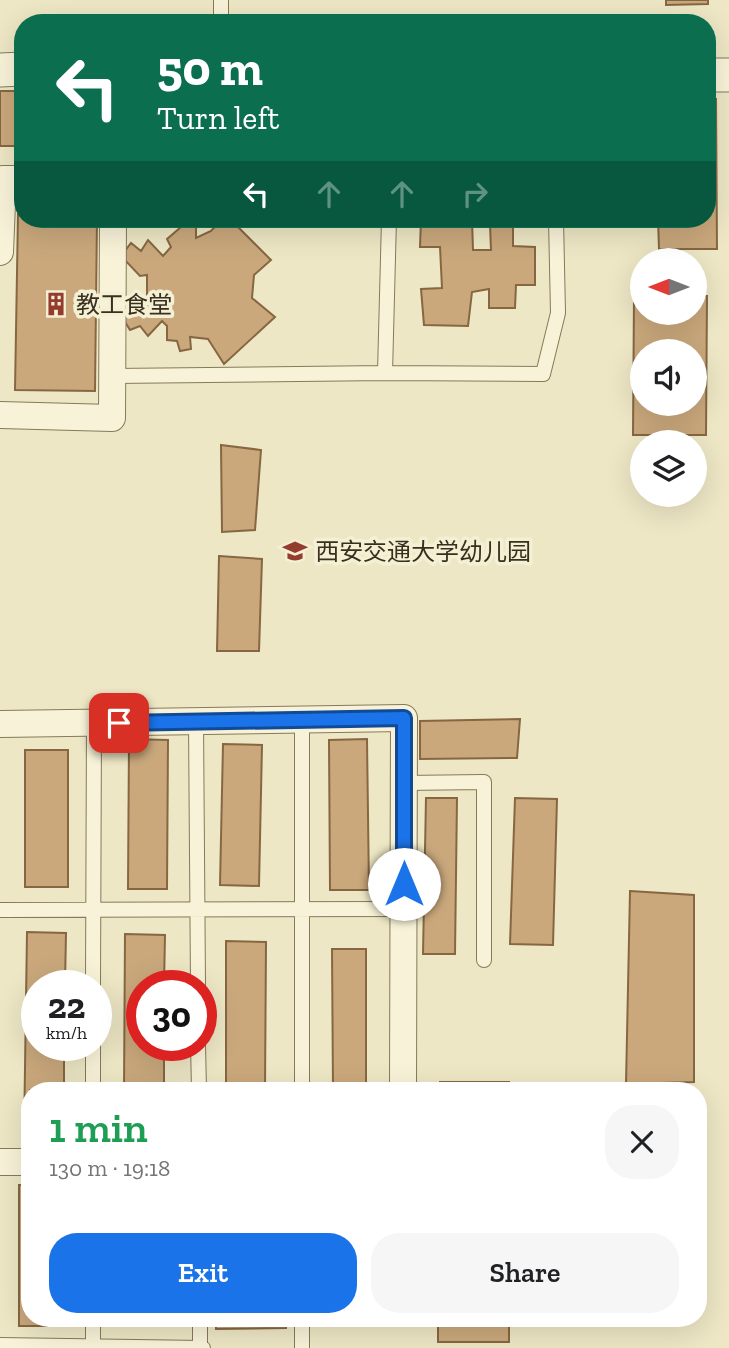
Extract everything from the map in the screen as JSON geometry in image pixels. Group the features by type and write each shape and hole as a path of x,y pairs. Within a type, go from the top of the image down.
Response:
{"street":[{"path":"0,252 3,179 14,179"},
{"path":"0,415 112,418 113,228"},
{"path":"0,724 404,718 403,1082"},
{"path":"0,1162 21,1163"}],"lane":[{"path":"385,373 389,228"},
{"path":"113,376 543,374 558,313 556,228"},
{"path":"302,720 302,1082"},
{"path":"196,722 198,970"},
{"path":"93,970 94,723"},
{"path":"404,783 484,782 484,960"},
{"path":"0,910 404,909"},
{"path":"93,1061 93,1082"},
{"path":"198,1061 199,1082"},
{"path":"93,1327 93,1347"},
{"path":"0,1345 202,1348 201,1327"},
{"path":"302,1327 302,1348"}],"building":[{"path":"666,0 708,0 708,4 666,5"},
{"path":"0,91 14,91 14,146 0,146"},
{"path":"716,99 717,249 659,248 658,228 716,228"},
{"name":"教工食堂","path":"18,228 97,228 95,391 15,390"},
{"path":"180,228 196,228 196,238 214,228 239,228 271,260 254,275 252,298 275,317 224,364 208,339 190,337 191,349 180,351 177,341 167,340 167,326 162,321 148,336 140,326 130,330 122,317 147,298 147,275 140,276 121,256 131,243 141,251 148,240 163,256 171,247 167,239"},
{"path":"421,228 472,228 473,250 491,250 490,228 513,228 513,246 535,247 535,285 516,285 515,308 489,308 489,289 472,292 468,326 424,325 421,289 442,288 440,247 420,247"},
{"path":"634,326 707,326 707,339 634,339"},
{"path":"633,416 706,416 706,430 633,430"},
{"path":"221,445 261,450 255,530 222,532"},
{"path":"219,556 262,559 259,651 217,651"},
{"path":"520,719 517,758 420,759 420,721"},
{"path":"129,739 168,740 167,889 128,889"},
{"path":"367,739 369,890 330,890 329,740"},
{"path":"223,744 262,745 259,886 220,885"},
{"path":"25,750 68,750 68,887 25,887"},
{"path":"426,798 457,798 455,954 423,954"},
{"path":"515,798 557,799 553,945 510,944"},
{"path":"630,891 694,895 694,1082 626,1082"},
{"path":"27,932 66,933 65,970 26,970"},
{"path":"125,934 165,935 164,970 126,970 126,1061 164,1061 164,1082 124,1082"},
{"path":"226,941 266,942 265,1082 226,1082"},
{"path":"332,949 366,949 366,1082 333,1082"},
{"path":"25,1061 64,1061 64,1082 25,1082"},
{"path":"19,1185 21,1185 21,1326"},
{"path":"216,1327 286,1327 286,1328"},
{"path":"438,1327 509,1327 509,1342 438,1342"}],"place":[{"name":"教工食堂","path":"56,304"},
{"name":"西安交通大学幼儿园","path":"295,551"}],"route":[{"path":"119,723 404,718 404,884"}]}
